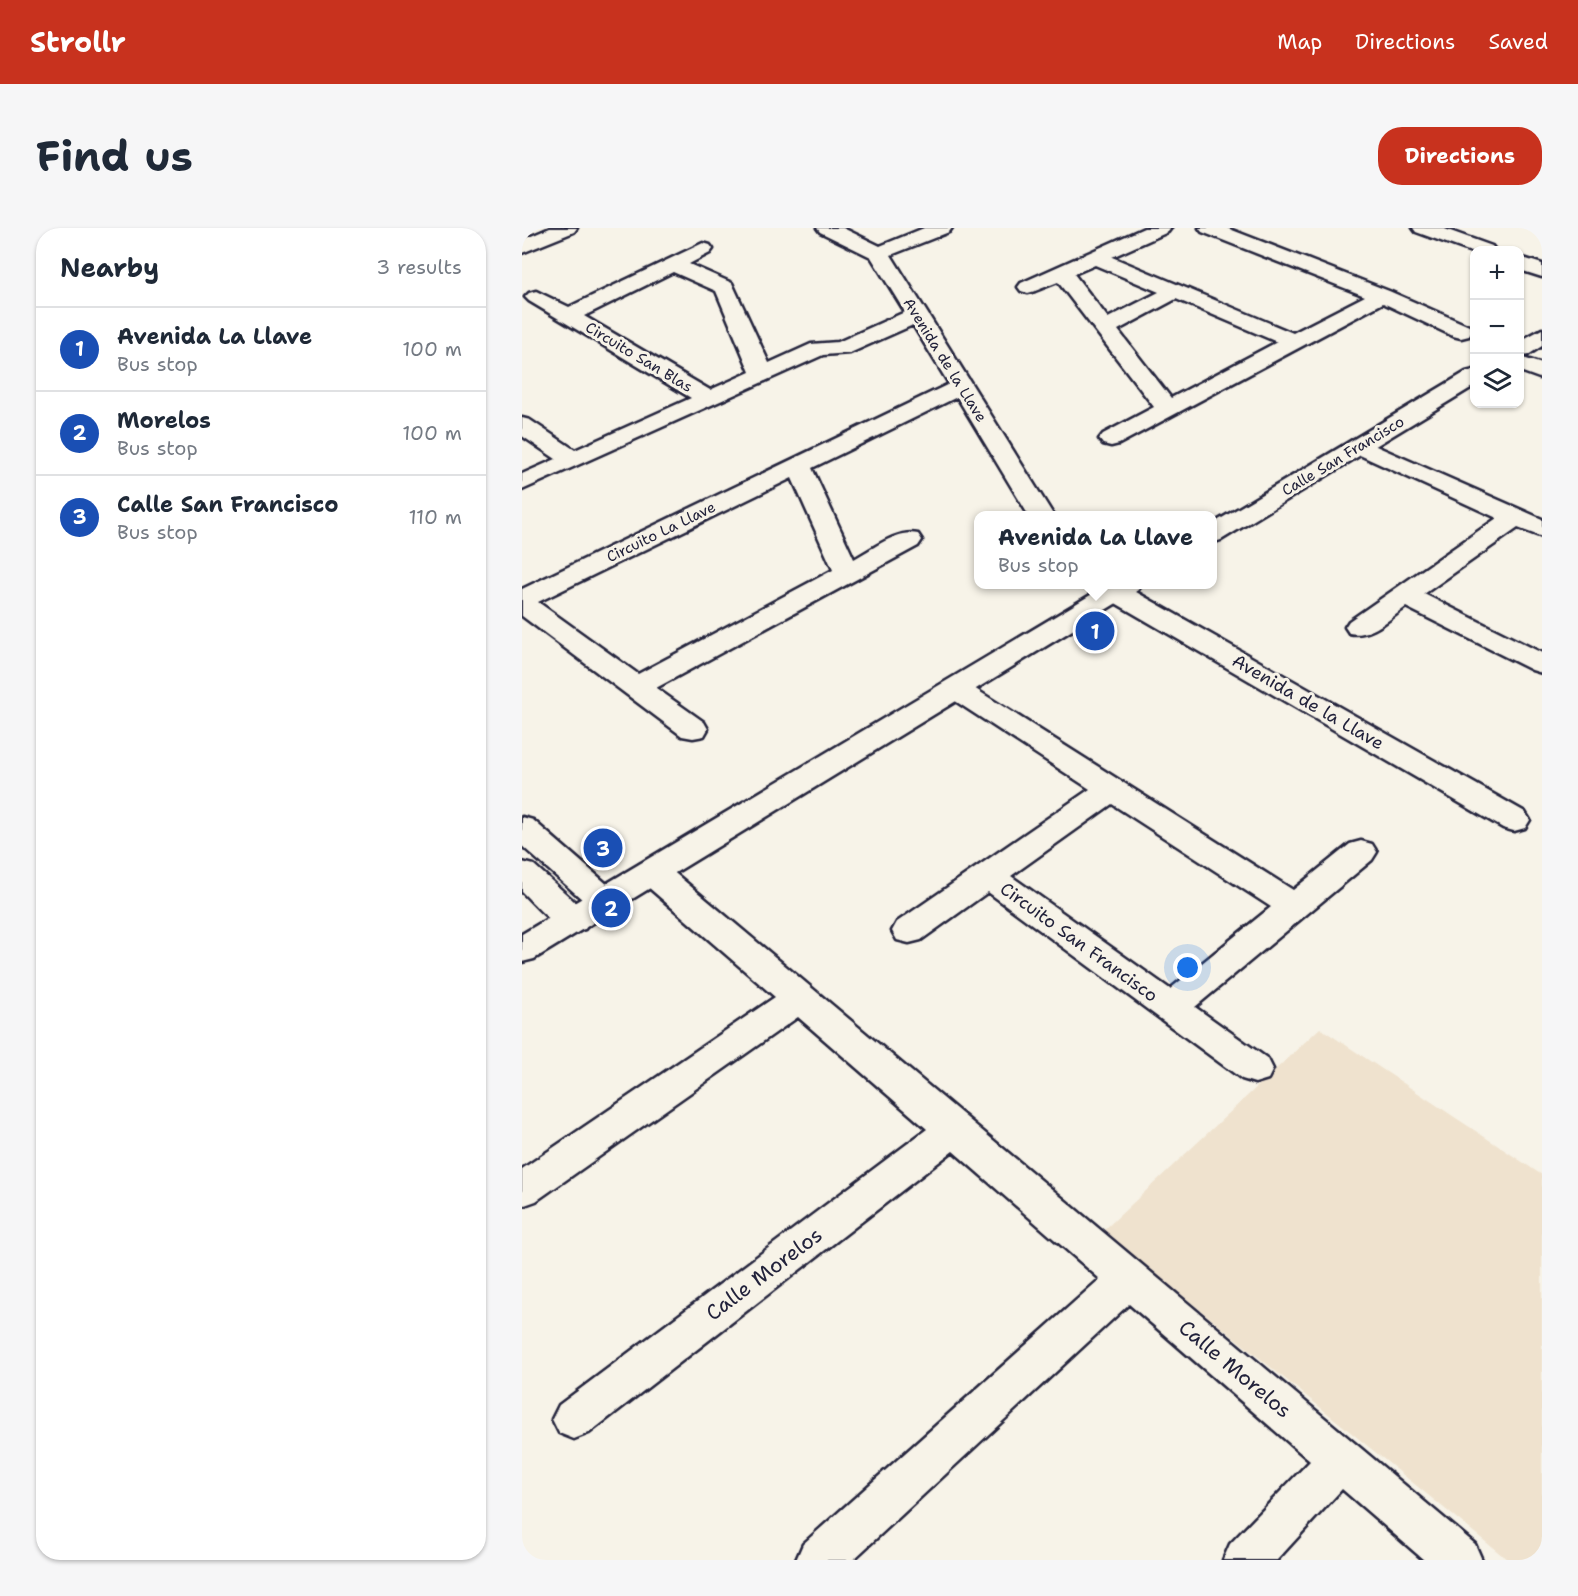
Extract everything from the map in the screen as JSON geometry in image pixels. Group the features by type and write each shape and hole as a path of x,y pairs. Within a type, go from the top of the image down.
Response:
{"street":[{"path":"522,247 567,228"},
{"path":"827,228 879,253 942,228"},
{"path":"1028,287 1161,228"},
{"path":"1209,228 1382,295 1461,331"},
{"path":"1423,228 1474,246"},
{"name":"Circuito San Blas","path":"568,316 703,249"},
{"name":"Avenida de la Llave","path":"879,253 1039,511"},
{"path":"1095,257 1295,342"},
{"path":"672,264 725,286 763,375"},
{"path":"1524,264 1542,271"},
{"path":"1061,272 1168,409"},
{"path":"1105,328 1176,291"},
{"path":"1111,439 1382,295"},
{"name":"Circuito San Blas","path":"536,297 709,399"},
{"name":"Circuito San Blas","path":"522,483 819,350 842,348 914,310"},
{"path":"1542,336 1526,354 1542,372"},
{"name":"Calle San Francisco","path":"1217,532 1470,379"},
{"name":"Circuito La Llave","path":"693,729 522,601 803,473 966,393"},
{"path":"522,425 574,460"},
{"path":"1351,451 1508,523 1542,529"},
{"path":"803,473 847,573"},
{"path":"1359,627 1508,523"},
{"path":"636,687 909,540"},
{"path":"522,950 956,689 1113,589"},
{"name":"Avenida de la Llave","path":"1119,589 1514,820"},
{"path":"1404,595 1542,664"},
{"path":"956,689 1294,906"},
{"name":"Circuito San Francisco","path":"909,931 1112,789"},
{"path":"522,828 604,900"},
{"name":"Circuito San Francisco","path":"1170,1008 1361,852"},
{"name":"Calle Morelos","path":"652,872 1459,1560"},
{"path":"522,873 573,920"},
{"name":"Circuito San Francisco","path":"988,876 1255,1069"},
{"path":"522,1190 800,998"},
{"name":"Calle Morelos","path":"574,1419 954,1129"},
{"path":"819,1560 1129,1279"},
{"path":"1246,1560 1341,1459"}],"shaded area":[{"path":"1320,1028 1542,1175 1542,1547 1533,1560 1508,1560 1103,1231"}],"place":[{"name":"Avenida La Llave","path":"1095,631"},
{"name":"Calle San Francisco","path":"603,848"},
{"name":"Morelos","path":"611,908"}]}
